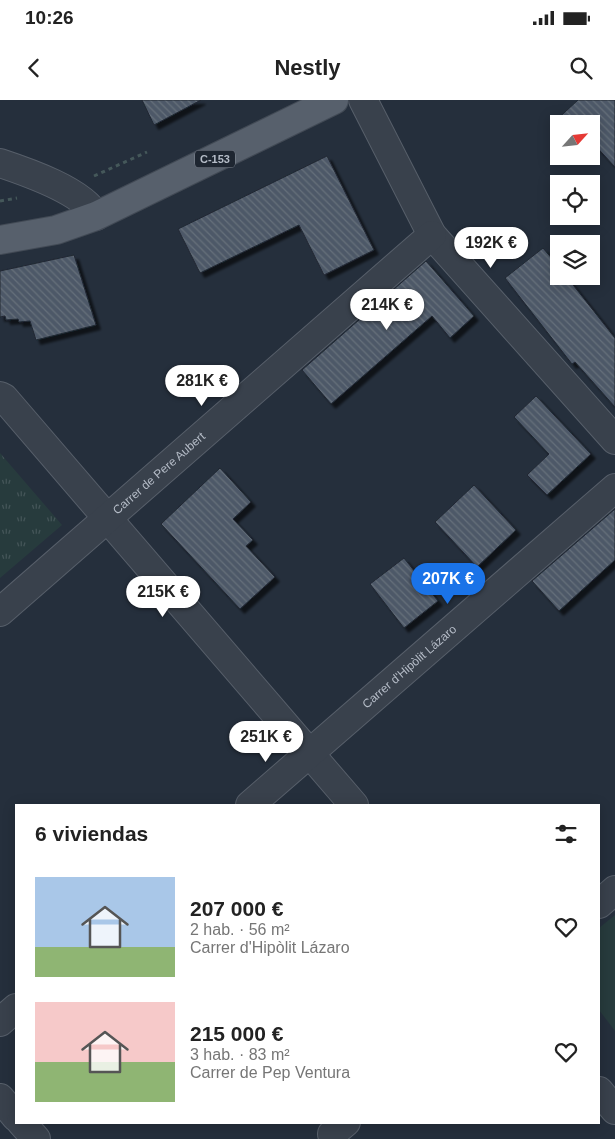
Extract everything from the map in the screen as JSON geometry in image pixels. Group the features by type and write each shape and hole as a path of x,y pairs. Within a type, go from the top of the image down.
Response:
{"main road":[{"name":"C-153","path":"0,240 56,230 96,216 334,100"}],"street":[{"path":"363,100 432,235 615,440"},
{"path":"0,163 77,196 91,206 96,216"},
{"name":"Carrer de Pere Aubert","path":"0,612 432,235"},
{"path":"0,396 4,398 106,519 353,804"},
{"name":"Carrer d'Hipòlit Lázaro","path":"251,804 615,488"},
{"path":"600,903 615,890"},
{"path":"0,1022 15,1009"},
{"path":"600,1092 615,1110"},
{"path":"0,1098 15,1116"},
{"path":"23,1124 36,1139"}],"green space":[{"path":"0,453 62,525 0,578"},
{"path":"615,915 615,1031 600,1011 600,927"}],"building":[{"path":"142,100 201,100 154,125"},
{"path":"578,100 615,100 615,167 600,151 600,115 562,115"},
{"path":"327,156 374,250 324,275 299,225 200,273 178,229"},
{"path":"543,248 550,256 550,285 573,285 615,338 615,407 575,362 572,364 505,278"},
{"path":"74,255 96,325 36,340 30,321 19,322 18,319 6,320 5,316 0,317 0,271"},
{"path":"426,261 474,316 450,338 432,316 331,404 302,370"},
{"path":"536,396 591,454 547,495 527,475 549,454 514,417"},
{"path":"220,468 251,502 233,519 253,540 246,546 275,577 240,609 161,524"},
{"path":"474,485 516,530 477,567 435,522"},
{"path":"615,509 615,560 559,611 532,581"},
{"path":"404,558 438,601 404,628 370,584"}]}
